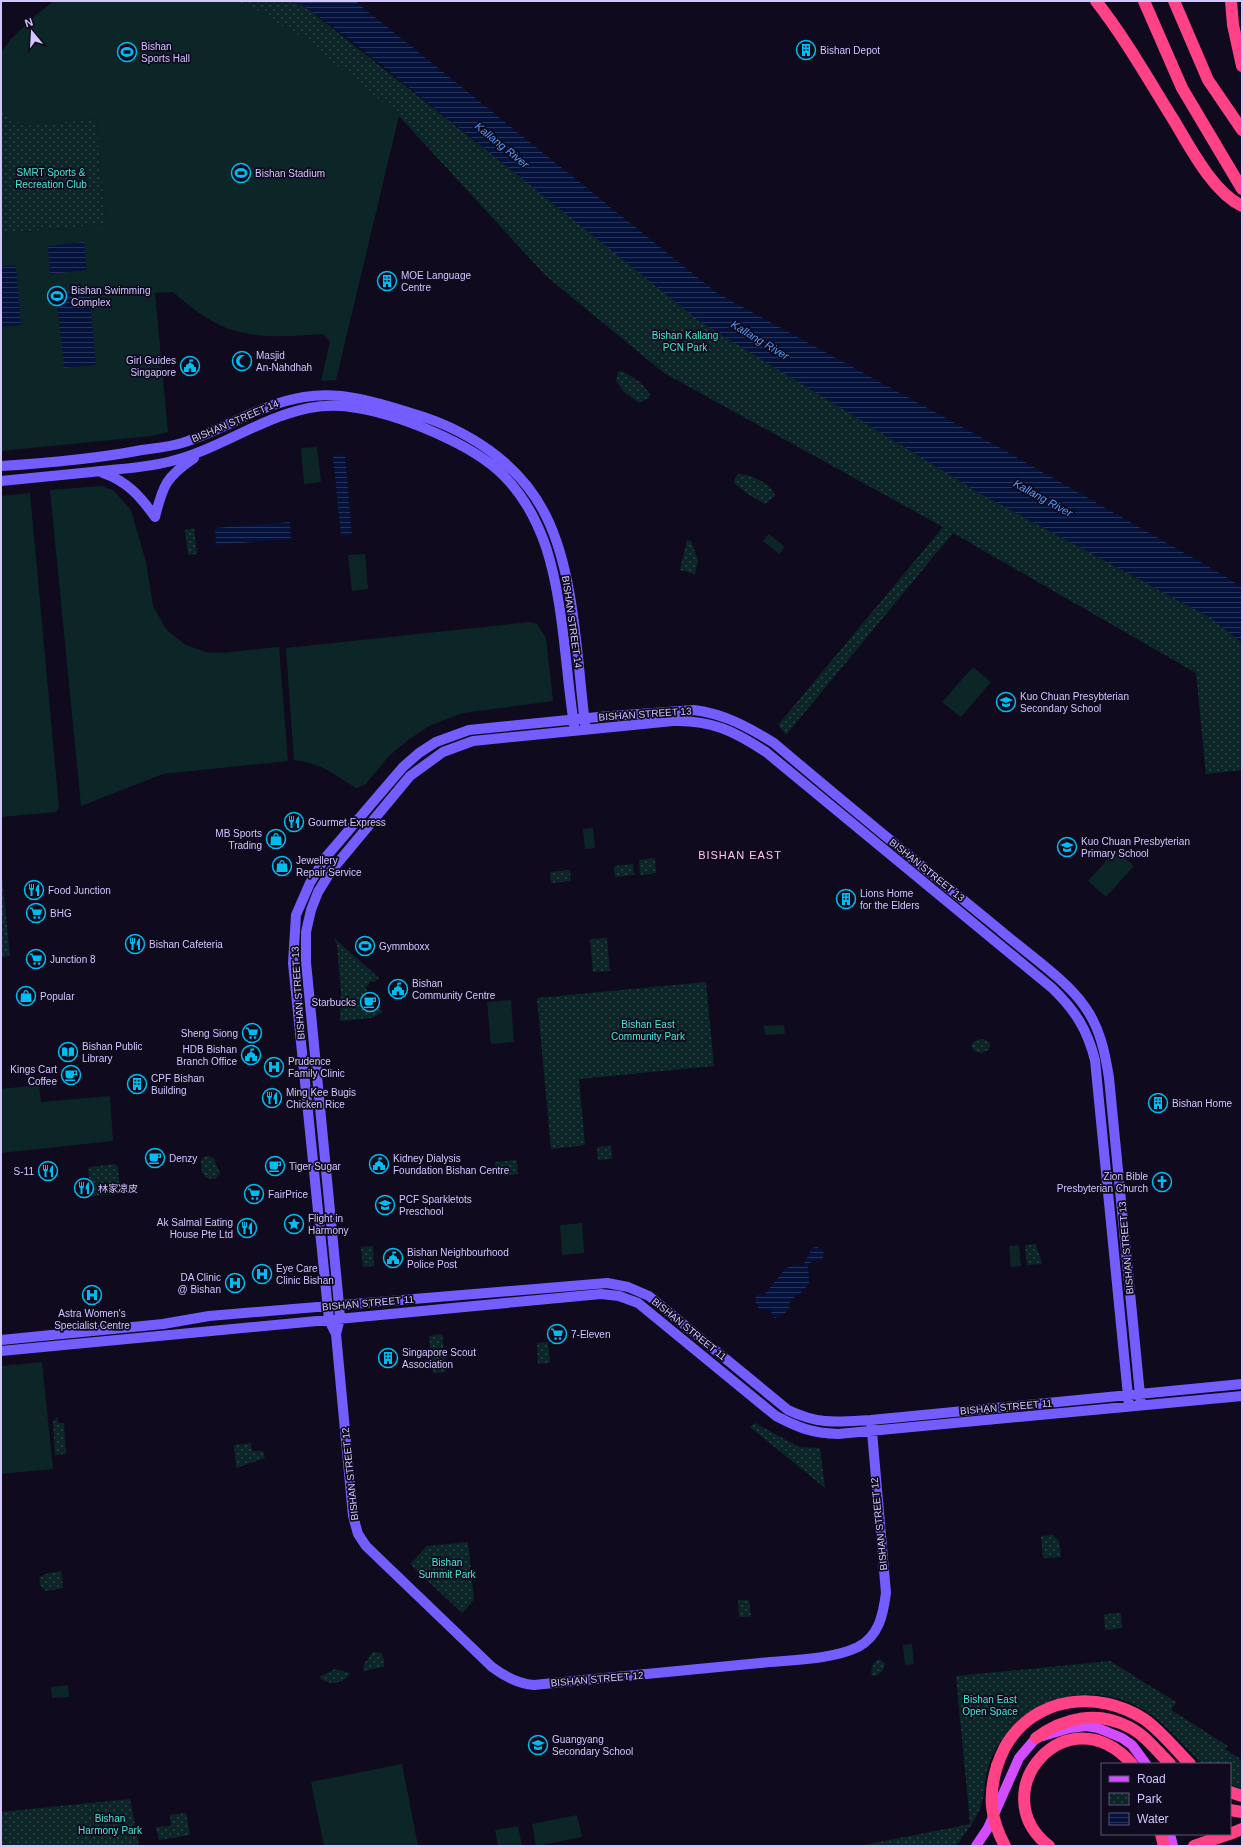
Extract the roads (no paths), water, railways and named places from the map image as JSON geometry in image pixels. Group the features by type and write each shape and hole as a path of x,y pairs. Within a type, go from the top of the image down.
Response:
{"highway":[{"path":"1096,1 1132,53 1195,154 1222,191 1232,201 1242,206"},
{"path":"1144,1 1182,88 1242,189"},
{"path":"1174,1 1208,80 1242,130"},
{"path":"1231,1 1233,25 1242,66"},
{"path":"1005,1846 997,1828 990,1798 997,1766 1005,1746 1021,1727 1044,1710 1072,1701 1096,1701 1118,1706 1145,1720 1189,1763"},
{"path":"1036,1738 1049,1728 1064,1722 1082,1718 1112,1720 1128,1727 1140,1735 1169,1763"},
{"path":"1049,1846 1029,1822 1026,1810 1026,1782 1030,1771 1041,1757 1060,1744 1086,1738 1100,1741 1112,1746 1122,1753 1131,1763"},
{"path":"1231,1792 1242,1796"},
{"path":"1231,1810 1242,1812"},
{"path":"1231,1834 1242,1829"},
{"path":"1161,1835 1164,1846"},
{"path":"1194,1846 1227,1835"}],"main road":[{"path":"976,1846 988,1828 1019,1758 1036,1738 1070,1728 1086,1726 1098,1728 1116,1735 1132,1745 1145,1763"},
{"path":"1170,1835 1173,1846"}],"street":[{"name":"BISHAN STREET 14","path":"1,466 90,459 164,448 209,433 279,402 326,395 351,396 426,417 465,434 485,447 511,468 530,490 547,517 560,551 570,596 586,730"},
{"name":"BISHAN STREET 14","path":"1,481 165,463 203,451 307,408 337,406 356,407 383,414 434,433 476,454 503,475 519,493 533,516 546,547 559,609 574,731"},
{"path":"99,471 117,477 131,488 155,517 161,492 169,477 203,451"},
{"name":"BISHAN STREET 13","path":"327,1306 293,962 296,915 302,898 325,858 403,767 419,753 436,742 469,730 584,718 694,710 707,712 749,727 774,743 1078,997 1091,1017 1103,1044 1109,1078 1141,1405"},
{"name":"BISHAN STREET 13","path":"340,1318 306,962 306,932 311,910 318,892 331,871 410,776 443,752 473,741 690,721 721,727 742,737 766,752 1052,988 1073,1010 1081,1021 1092,1048 1099,1087 1129,1406"},
{"name":"BISHAN STREET 11","path":"1,1340 163,1324 209,1316 593,1283 618,1284 648,1296 788,1410 805,1418 819,1421 871,1425 1242,1396"},
{"name":"BISHAN STREET 11","path":"1,1351 593,1294 619,1296 638,1304 649,1311 776,1416 792,1424 817,1433 838,1434 871,1425 1128,1395 1242,1384"},
{"name":"BISHAN STREET 12","path":"327,1306 328,1320 336,1334"},
{"name":"BISHAN STREET 12","path":"340,1318 336,1334 353,1516 358,1534 366,1546 492,1666 502,1674 524,1684 534,1685 817,1657 845,1652 868,1639 878,1628 884,1614 886,1594 871,1425"}],"water":[{"name":"Kallang River","path":"290,1 355,1 717,293 995,445 1230,579 1242,588 1242,643 1211,618 981,494 699,321 350,40 307,8"},
{"path":"84,242 87,270 50,274 48,246"},
{"path":"16,265 21,325 1,327 1,266"},
{"path":"89,290 96,365 64,368 56,293"},
{"path":"345,455 352,535 341,536 333,456"},
{"path":"290,522 291,539 216,545 215,528"},
{"path":"817,1247 823,1250 824,1256 822,1259 812,1261 808,1265 809,1284 799,1295 797,1294 788,1305 790,1308 782,1316 774,1318 770,1310 759,1310 755,1300 757,1293 764,1295 785,1269 793,1265 803,1266 812,1248"}],"place":[{"name":"Bishan Depot","path":"806,50"},
{"name":"Bishan Sports Hall","path":"127,52"},
{"name":"Bishan Stadium","path":"241,173"},
{"name":"MOE Language Centre","path":"387,281"},
{"name":"Bishan Swimming Complex","path":"57,296"},
{"name":"Masjid An-Nahdhah","path":"242,361"},
{"name":"Girl Guides Singapore","path":"190,366"},
{"name":"Kuo Chuan Presybterian Secondary School","path":"1006,702"},
{"name":"Gourmet Express","path":"294,822"},
{"name":"MB Sports Trading","path":"276,839"},
{"name":"Kuo Chuan Presbyterian Primary School","path":"1067,847"},
{"name":"Jewellery Repair Service","path":"282,866"},
{"name":"Food Junction","path":"34,890"},
{"name":"Lions Home for the Elders","path":"846,899"},
{"name":"BHG","path":"36,913"},
{"name":"Bishan Cafeteria","path":"135,944"},
{"name":"Gymmboxx","path":"365,946"},
{"name":"Junction 8","path":"36,959"},
{"name":"Bishan Community Centre","path":"398,989"},
{"name":"Popular","path":"26,996"},
{"name":"Starbucks","path":"370,1002"},
{"name":"Sheng Siong","path":"252,1033"},
{"name":"Bishan Public Library","path":"68,1052"},
{"name":"HDB Bishan Branch Office","path":"251,1055"},
{"name":"Prudence Family Clinic","path":"274,1067"},
{"name":"Kings Cart Coffee","path":"71,1075"},
{"name":"CPF Bishan Building","path":"137,1084"},
{"name":"Ming Kee Bugis Chicken Rice","path":"272,1098"},
{"name":"Bishan Home","path":"1158,1103"},
{"name":"Denzy","path":"155,1158"},
{"name":"Kidney Dialysis Foundation Bishan Centre","path":"379,1164"},
{"name":"Tiger Sugar","path":"275,1166"},
{"name":"S-11","path":"48,1171"},
{"name":"Zion Bible Presbyterian Church","path":"1162,1182"},
{"name":"林家凉皮","path":"84,1188"},
{"name":"FairPrice","path":"254,1194"},
{"name":"PCF Sparkletots Preschool","path":"385,1205"},
{"name":"Flight in Harmony","path":"294,1224"},
{"name":"Ak Salmal Eating House Pte Ltd","path":"247,1228"},
{"name":"Bishan Neighbourhood Police Post","path":"393,1258"},
{"name":"Eye Care Clinic Bishan","path":"262,1274"},
{"name":"DA Clinic @ Bishan","path":"235,1283"},
{"name":"Astra Women's Specialist Centre","path":"92,1295"},
{"name":"7-Eleven","path":"557,1334"},
{"name":"Singapore Scout Association","path":"388,1358"},
{"name":"Guangyang Secondary School","path":"538,1745"}],"district":[{"name":"BISHAN EAST","path":"740,855"}],"park label":[{"name":"SMRT Sports & Recreation Club","path":"51,178"},
{"name":"Bishan Kallang PCN Park","path":"685,340"},
{"name":"Bishan East Community Park","path":"648,1030"},
{"name":"Bishan Summit Park","path":"447,1568"},
{"name":"Bishan East Open Space","path":"990,1704"},
{"name":"Bishan Harmony Park","path":"110,1824"}]}
